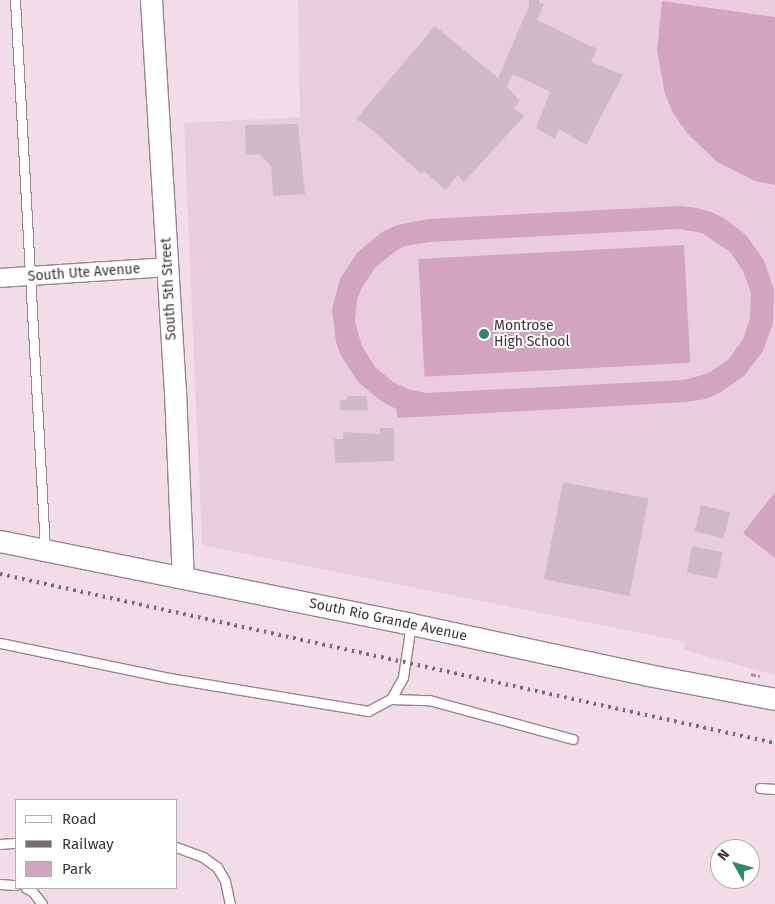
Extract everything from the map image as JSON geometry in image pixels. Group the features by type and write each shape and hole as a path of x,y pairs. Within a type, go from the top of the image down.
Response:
{"street":[{"name":"South 5th Street","path":"151,0 168,267 183,578"},
{"name":"South Ute Avenue","path":"0,278 168,267"},
{"name":"South Rio Grande Avenue","path":"0,541 410,624 648,675 775,699"}],"lane":[{"path":"15,0 45,551"},
{"path":"391,699 403,677 410,624"},
{"path":"0,643 169,678 368,711 391,699 429,700 574,739"},
{"path":"760,788 775,789"},
{"path":"0,844 15,843"},
{"path":"178,848 203,857 217,867 224,881 230,904"},
{"path":"0,884 15,885"},
{"path":"28,889 32,891 42,904"}],"shaded area":[{"name":"Montrose High School","path":"298,0 775,0 775,675 684,650 685,642 202,545 184,123 300,117"}],"green space":[{"path":"662,1 775,17 775,185 755,181 717,162 687,133 673,113 665,94 657,51"},
{"path":"680,206 711,212 724,218 746,235 764,260 774,290 773,323 763,351 745,375 721,392 706,399 686,402 398,418 396,409 381,401 359,383 341,356 336,342 332,309 340,279 357,253 382,232 397,225 428,219","holes":["679,229 702,233 730,252 743,271 751,293 750,318 743,339 729,359 710,372 699,376 683,380 427,393 410,390 393,382 375,367 362,346 355,322 357,300 361,289 375,268 394,252 405,246 430,242"]},
{"path":"684,245 690,363 425,377 418,259"},
{"path":"775,492 775,558 743,533"}],"building":[{"path":"529,0 539,0 539,3 544,4 537,20 597,49 591,62 623,75 586,145 559,129 555,139 536,128 550,92 513,74 507,87 520,101 514,108 524,116 464,182 458,175 445,190 424,171 421,174 370,128 356,119 435,26 498,78 529,6"},
{"path":"298,124 305,194 273,196 271,166 259,154 246,155 245,125"},
{"path":"347,396 367,396 368,410 340,410 340,400 347,400"},
{"path":"380,428 394,428 394,461 335,463 334,439 343,439 343,432 380,434"},
{"path":"563,482 648,499 630,596 544,579"},
{"path":"701,505 730,512 724,538 694,531"},
{"path":"692,546 722,552 717,578 687,573"}],"railway":[{"path":"0,574 775,743"}],"place":[{"name":"Montrose High School","path":"484,334"}]}
